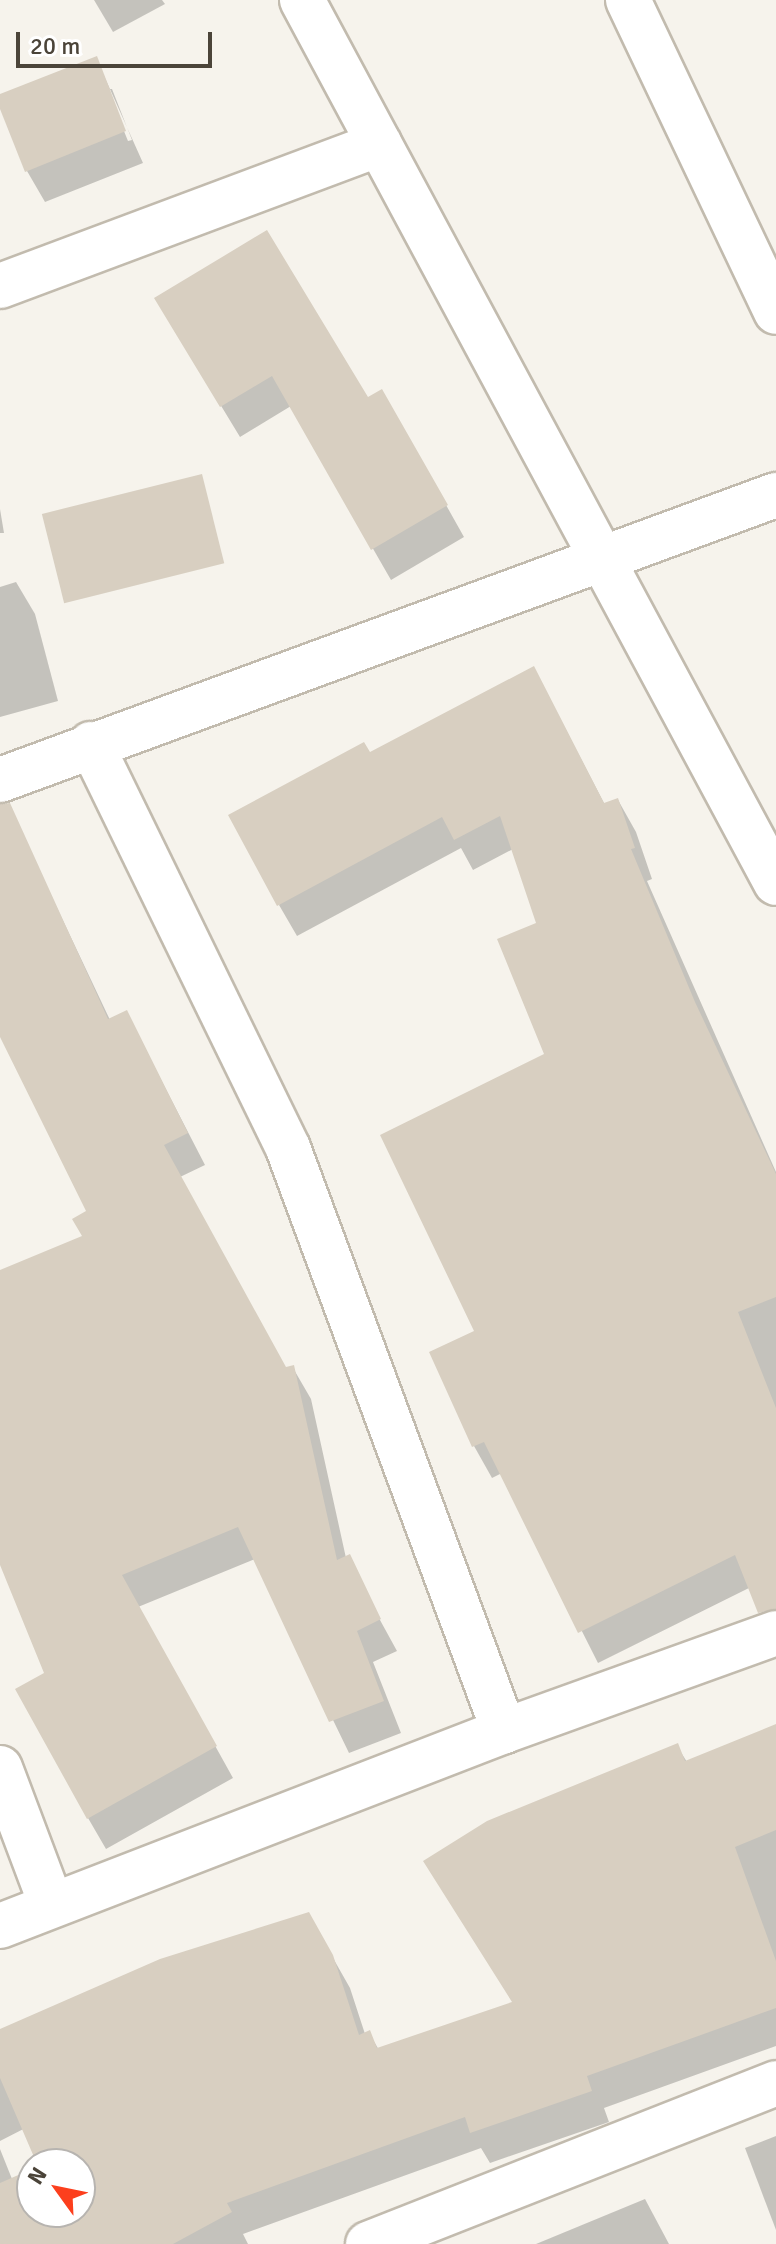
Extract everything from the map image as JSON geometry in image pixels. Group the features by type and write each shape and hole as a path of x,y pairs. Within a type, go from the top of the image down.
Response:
{"street":[{"path":"302,0 776,883"},
{"path":"628,0 776,312"},
{"path":"0,286 379,144"},
{"path":"0,780 599,557 776,495"},
{"path":"91,744 288,1148 504,1731"},
{"path":"0,1926 504,1731 776,1633"},
{"path":"0,1768 51,1904"},
{"path":"368,2244 776,2083"}],"building":[{"path":"97,56 126,131 25,172 0,109 0,94"},
{"path":"267,230 368,397 382,389 448,505 371,550 272,376 220,407 154,298"},
{"path":"202,474 224,563 64,603 42,514"},
{"path":"534,666 604,803 618,798 635,848 631,849 695,1002 776,1174 776,1297 738,1312 776,1408 776,1609 758,1613 735,1555 578,1633 484,1442 472,1447 429,1352 474,1331 380,1135 544,1054 497,939 536,923 500,816 454,840 442,817 277,906 228,815 364,742 370,752"},
{"path":"10,803 108,1019 127,1010 188,1133 164,1145 286,1367 294,1365 337,1560 350,1554 381,1619 357,1631 384,1701 329,1722 238,1527 122,1575 217,1746 87,1819 15,1689 44,1673 0,1565 0,1270 82,1236 72,1219 86,1211 0,1037 0,804"},
{"path":"776,1724 776,1830 735,1847 776,1961 776,2008 587,2076 592,2091 470,2133 465,2117 227,2203 232,2212 173,2244 0,2244 0,2183 16,2176 16,2228 96,2228 96,2148 30,2148 0,2078 0,2029 160,1959 309,1912 333,1955 359,2035 370,2030 377,2048 512,2002 423,1861 487,1821 678,1743 685,1761"}]}
